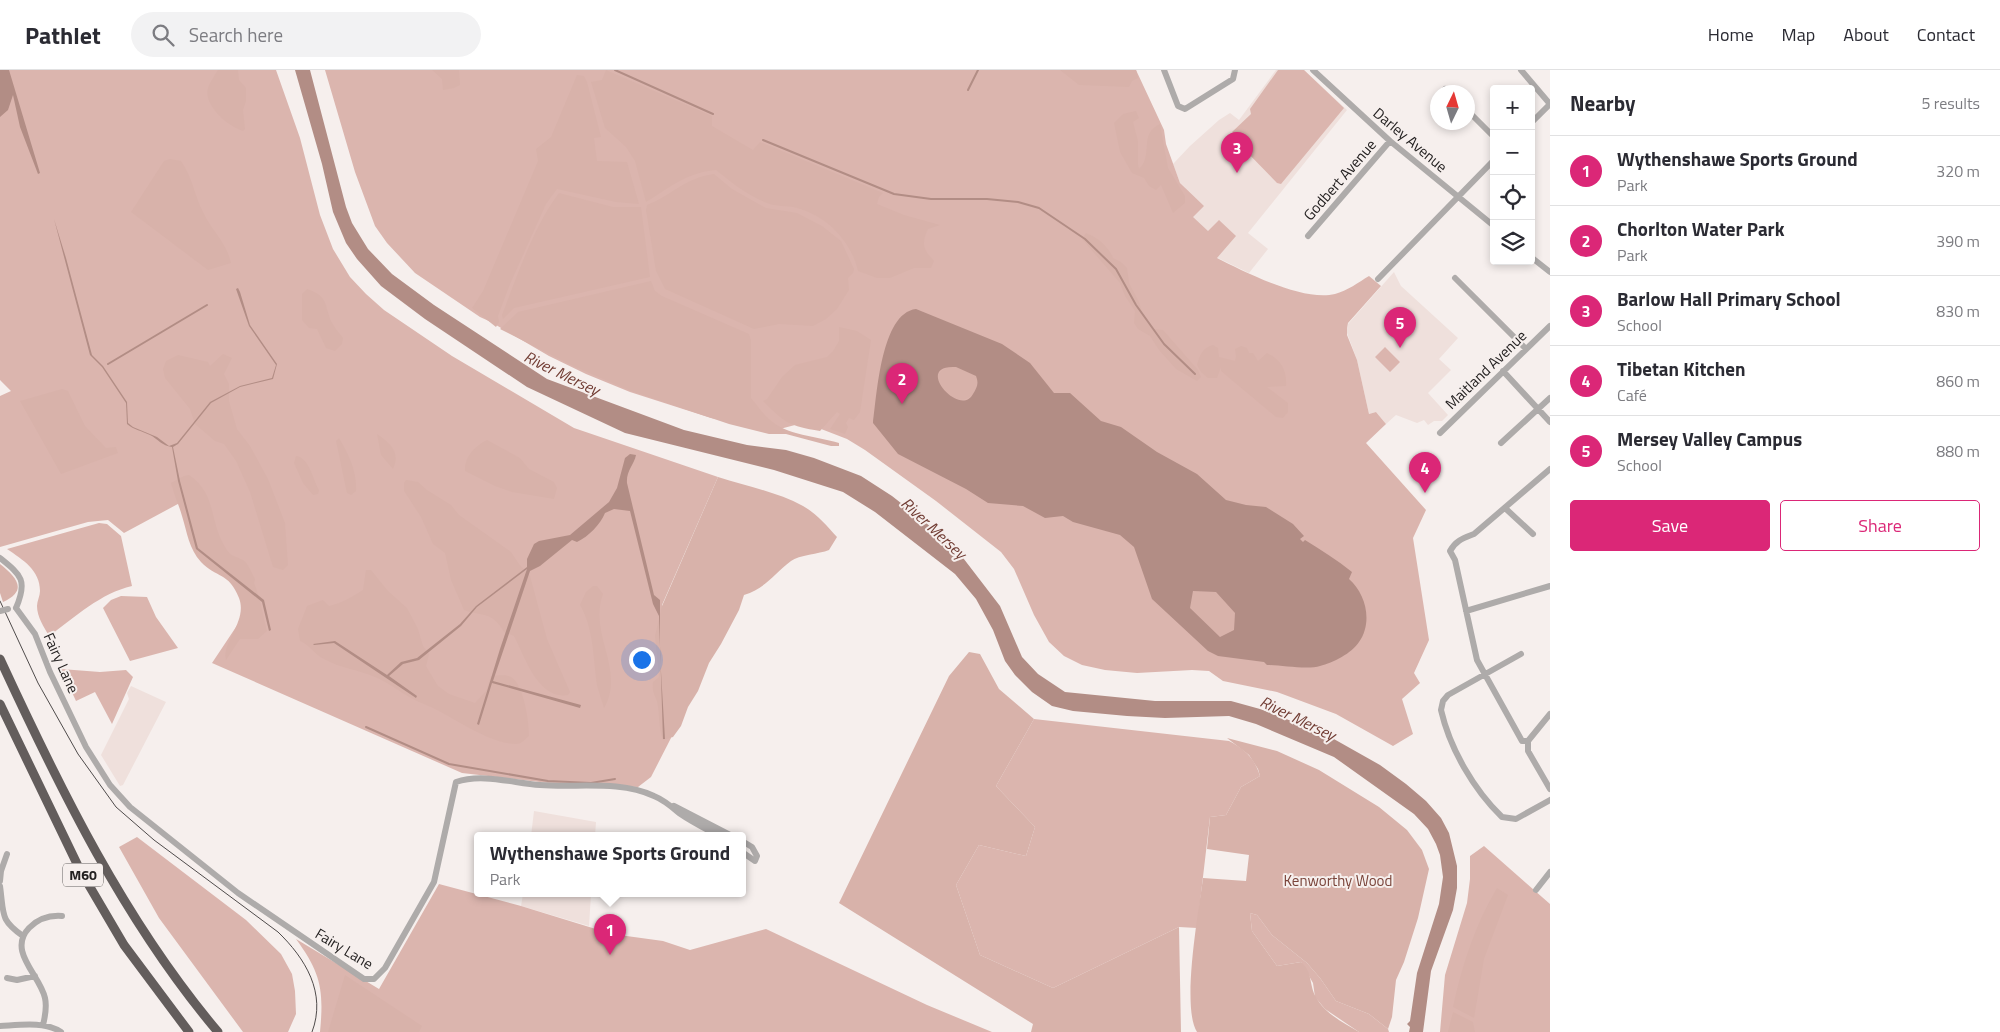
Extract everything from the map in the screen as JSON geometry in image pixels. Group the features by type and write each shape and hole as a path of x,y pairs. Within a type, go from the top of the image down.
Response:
{"highway":[{"name":"M60","path":"0,659 33,730 99,858 147,936 218,1032"},
{"name":"M60","path":"0,704 85,878 124,945 189,1032"}],"street":[{"path":"1164,70 1178,106 1185,109 1233,79 1235,70"},
{"name":"Darley Avenue","path":"1313,70 1390,141 1490,223"},
{"path":"1521,70 1550,104 1535,118"},
{"path":"1475,118 1490,133"},
{"name":"Godbert Avenue","path":"1308,236 1390,141"},
{"path":"1378,279 1490,164"},
{"path":"1535,260 1550,272"},
{"path":"1455,278 1526,348"},
{"name":"Maitland Avenue","path":"1440,433 1550,326"},
{"path":"1504,371 1550,422"},
{"path":"1501,443 1550,398"},
{"path":"1528,742 1522,741 1474,652 1455,560 1450,550 1461,539 1474,534 1550,468"},
{"path":"1505,508 1533,534"},
{"path":"0,558 20,576 23,592 16,608 0,611"},
{"path":"1466,611 1550,586"},
{"name":"Fairy Lane","path":"16,608 35,634 50,672 86,747 110,785 130,807 238,893 364,979 374,979 385,968 434,882 456,782 496,779 540,785 630,788 654,796 712,832"},
{"path":"1521,654 1444,698 1442,705 1446,726 1461,762 1496,812 1506,819 1516,819 1550,800"},
{"path":"1550,714 1528,742 1528,751 1550,790"},
{"path":"672,806 678,807 725,832"},
{"path":"746,844 755,850 757,856 755,861 746,855"},
{"path":"0,880 7,854"},
{"path":"1536,890 1550,872"},
{"path":"0,886 2,919 8,926 23,936"},
{"path":"43,1026 45,998 21,948 23,936 28,929 39,920 59,916 57,908"},
{"path":"7,978 17,980 35,976"},
{"path":"0,1026 20,1029 43,1026 56,1028 61,1032"}],"shaded area":[{"path":"0,70 276,70 300,138 320,215 333,249 350,277 366,294 384,310 452,356 574,428 718,477 662,605 671,738 651,777 638,787 548,783 462,773 212,663 252,603 189,498 124,533 108,520 88,522 0,547 0,396 11,391 0,380"},
{"path":"0,70 9,70 40,173 38,174 20,127 13,95 8,110 0,117"},
{"path":"295,70 310,70 346,207 352,223 368,249 392,274 434,305 547,379 684,430 747,445 786,450 814,458 861,476 892,496 957,550 1000,606 1022,657 1038,674 1065,692 1155,701 1231,701 1260,709 1325,734 1380,765 1426,801 1441,818 1449,833 1457,866 1457,888 1453,910 1431,971 1423,1032 1409,1032 1410,1027 1407,1024 1410,1021 1417,973 1439,904 1443,877 1440,855 1436,844 1428,829 1414,814 1334,757 1256,724 1229,716 1165,718 1127,716 1073,711 1052,706 1032,692 1015,675 1005,661 993,630 976,599 955,574 875,512 843,492 774,470 625,433 527,387 425,319 381,286 357,259 346,243 333,212 322,164"},
{"path":"325,70 1136,70 1164,130 1166,144 1180,183 1204,206 1193,217 1208,231 1219,220 1236,236 1217,258 1274,284 1307,294 1339,293 1369,276 1381,286 1348,323 1347,335 1357,360 1369,414 1376,412 1386,424 1366,443 1426,510 1413,538 1429,640 1414,673 1420,683 1402,699 1413,734 1393,746 1336,714 1277,692 1223,681 1209,671 1137,673 1105,670 1082,665 1064,656 1049,642 1034,615 1014,569 1001,552 936,501 847,439 816,427 795,425 776,430 711,418 630,392 549,356 480,317 415,273 387,243 375,226 355,172"},
{"path":"1276,70 1304,70 1347,110 1248,233 1268,249 1249,273 1164,232 1185,188 1180,183 1173,164 1219,120 1230,113 1239,120"},
{"path":"1278,70 1304,70 1344,108 1281,184 1277,183 1242,147 1245,144 1232,132 1251,114 1250,109"},
{"path":"54,219 92,355 103,366 127,402 128,423 157,437 169,446 177,443 210,402 240,386 272,378 276,365 249,326 236,289 238,288 250,325 277,364 273,379 240,387 211,403 178,444 173,447 198,548 264,600 271,630 269,631 262,602 196,549 178,481 172,447 165,445 127,424 126,403 102,367 90,355"},
{"path":"1394,272 1401,286 1458,338 1439,359 1451,370 1428,393 1448,415 1442,421 1434,421 1428,425 1424,420 1417,423 1396,415 1386,424 1376,412 1369,414 1357,360 1347,333 1348,324"},
{"path":"916,309 1002,344 1030,363 1054,393 1070,393 1101,421 1121,427 1157,452 1197,474 1226,500 1266,507 1293,524 1304,536 1300,539 1303,542 1305,540 1352,572 1349,579 1360,592 1366,609 1366,626 1359,642 1342,657 1331,663 1315,667 1267,665 1264,662 1218,656 1208,651 1152,599 1134,547 1120,535 1073,522 1063,516 1045,518 1023,506 988,503 966,489 898,454 873,423 879,376 888,339 895,325 904,314","holes":["956,367 976,376 976,387 973,394 967,400 959,400 950,396 943,389 939,381 938,373 944,368","1193,591 1216,592 1235,613 1234,630 1220,637 1190,608"]},
{"path":"1385,347 1400,362 1390,372 1375,357"},
{"path":"630,454 636,455 627,483 654,595 660,600 660,647 659,616 653,604 630,511 614,509 605,513 594,530 586,537 577,542 572,540 540,566 530,571 493,681 581,705 580,708 492,683 479,725 477,724 527,569 477,607 461,626 419,660 403,664 389,676 417,696 416,698 334,643 313,644 335,641 387,675 401,662 417,658 460,624 476,606 527,567 527,559 534,544 539,541 570,535 609,502 617,488 625,458"},
{"path":"99,523 107,524 121,536 132,586 121,589 99,600 49,636 37,610 40,591 37,577 29,566 7,549"},
{"path":"121,596 147,597 156,617 178,648 130,661 103,608 111,600"},
{"path":"661,665 665,739 663,739"},
{"path":"61,669 100,672 126,670 133,677 112,724 95,692 76,701"},
{"path":"131,686 166,702 123,785 120,786 101,755 129,699 127,693"},
{"path":"1034,719 1229,741 1249,755 1260,776 1241,787 1226,815 1210,817 1197,928 1179,927 1053,988 980,955 956,885 979,845 1026,856 1035,827 996,786"},
{"path":"534,811 596,822 595,832 531,832"},
{"path":"137,837 246,920 281,954 292,974 295,991 296,1014 288,1032 243,1032 159,918 119,847"},
{"path":"1484,846 1550,904 1550,1032 1440,1032 1445,975 1467,903 1470,856"},
{"path":"439,884 474,893 474,897 487,897 612,934 663,941 690,950 766,929 927,1005 992,1032 320,1032 321,993 319,982 311,962 296,939 379,989"},
{"path":"522,897 591,897 589,926 521,906"},
{"path":"1250,913 1257,915 1272,935 1307,963 1336,1001 1369,1014 1388,1029 1389,1032 1359,1032 1325,1009 1315,997 1313,983 1301,962 1277,966 1252,931"}],"green space":[{"path":"218,70 238,70 239,80 246,88 246,101 243,110 245,129 243,131 224,120 209,101 207,95 208,88"},
{"path":"432,70 459,70 460,85 443,90 442,79"},
{"path":"606,70 712,116 712,126 753,150 760,142 883,193 879,197 877,204 904,215 940,225 928,229 924,239 925,250 934,261 931,268 914,268 890,278 877,278 858,271 855,260 844,240 828,224 808,212 793,207 770,204 753,197 716,170 687,177 646,202 635,161 626,147 605,128 591,82 602,80"},
{"path":"1060,70 1136,70 1138,78 1132,81 1129,87 1079,85"},
{"path":"577,75 584,76 587,82 601,137 594,138 597,161 627,162 639,204 616,202 557,189 546,204 510,284 498,316 499,322 496,327 472,308 483,291 538,161 536,149 551,137"},
{"path":"1136,111 1139,118 1133,122 1138,141 1139,169 1146,157 1150,133 1153,128 1160,124 1168,168 1185,196 1185,203 1173,213 1161,185 1156,190 1149,186 1144,178 1132,173 1120,152 1114,123 1123,114"},
{"path":"170,159 181,161 191,180 203,212 226,249 231,263 208,270 131,212 164,161"},
{"path":"714,174 732,189 766,208 797,213 822,226 841,241 854,269 848,278 849,290 837,309 826,319 813,326 779,324 754,329 665,289 656,271 646,210 647,205 686,183"},
{"path":"559,193 613,207 641,207 650,277 514,308 503,319 502,315 527,252 542,220"},
{"path":"1086,233 1102,243 1109,250 1113,258 1127,268 1129,283 1142,312 1154,329 1163,330 1198,370 1201,377 1197,381 1176,369 1159,350 1150,336 1138,329 1134,323 1135,311 1125,296 1120,283 1082,239"},
{"path":"651,281 655,291 662,296 749,334 751,340 751,398 769,419 784,429 839,443 839,446 831,446 786,434 769,434 729,424 631,391 573,366 500,329 518,312"},
{"path":"307,289 322,297 331,321 343,338 342,344 335,351 326,348 317,329 309,328 302,320 302,294"},
{"path":"839,327 857,331 871,340 860,412 854,420 849,418 846,423 848,427 845,434 830,429 840,414 837,412 820,431 794,425 783,419 763,401 767,399 782,377 795,365 827,357 839,341"},
{"path":"1213,345 1218,348 1219,357 1235,361 1235,349 1241,346 1247,348 1249,353 1253,353 1258,361 1267,353 1279,362 1284,370 1286,386 1267,387 1288,403 1288,412 1283,418 1276,417 1221,371 1221,367 1217,378 1208,378 1201,372 1197,365 1200,355 1206,348"},
{"path":"223,354 232,358 224,374 229,384 229,401 237,429 250,446 268,479 285,523 288,565 283,570 273,567 250,492 236,461 224,444 215,441 195,424 190,409 165,378 163,369 166,361 178,355 208,362 210,366"},
{"path":"956,367 977,378 975,391 970,397 965,399 953,398 943,389 936,378 944,369"},
{"path":"62,389 68,391 85,426 106,448 116,447 118,453 61,474 20,401"},
{"path":"377,434 393,448 396,458 393,469 381,455"},
{"path":"339,438 354,470 356,491 351,495 347,493 344,480 336,441"},
{"path":"487,440 520,458 529,469 554,482 557,488 554,499 512,492 465,471 466,461 471,452"},
{"path":"296,456 304,460 307,465 319,490 318,494 313,495 303,483 294,463"},
{"path":"189,475 198,482 208,499 225,547 231,554 245,561 255,579 254,583 267,631 258,639 240,639 226,660 225,653 238,623 241,607 235,590 227,579 201,562 191,546 171,483"},
{"path":"718,477 772,493 803,506 817,516 837,537 829,550 791,561 764,585 744,595 739,610 709,663 681,726 673,737 663,740 653,688 653,682 659,677 655,636 662,606"},
{"path":"406,480 418,482 451,505 459,515 511,552 530,576 547,639 570,692 568,695 558,695 548,691 541,684 528,665 514,636 504,632 496,621 487,616 464,610 451,580 445,553 433,544 421,517 404,491"},
{"path":"0,564 15,579 18,588 16,593 3,602 0,593"},
{"path":"366,570 371,570 388,591 407,608 418,629 423,646 429,654 426,666 438,686 449,694 475,703 486,691 491,676 504,675 511,677 516,681 522,695 527,713 529,736 516,744 487,736 411,698 380,679 336,665 324,659 300,641 298,629 307,606 323,600 329,606 359,593 363,590"},
{"path":"593,586 597,586 603,594 600,623 611,680 610,694 604,708 597,685 588,624 580,605 586,592"},
{"path":"1193,591 1216,592 1235,613 1234,630 1220,637 1189,608"},
{"path":"969,652 980,654 999,689 1034,719 996,786 1035,827 1026,856 979,845 956,885 980,955 1053,988 1179,927 1181,1032 1031,1032 1033,1024 839,903 949,676"},
{"name":"Kenworthy Wood","path":"1227,738 1277,751 1319,770 1379,807 1407,830 1422,850 1429,869 1418,918 1404,962 1396,980 1392,1017 1388,1029 1369,1014 1336,1001 1307,963 1272,935 1257,915 1250,913 1252,931 1277,966 1301,962 1307,970 1314,993 1324,1008 1359,1032 1197,1032 1193,1020 1191,981 1192,958 1203,878 1246,881 1249,855 1207,849 1210,817 1226,815 1241,787 1260,776 1249,755"},
{"path":"1497,888 1508,895 1484,959 1474,1018 1453,1007 1470,946 1482,916"},
{"path":"345,975 422,1026 419,1032 328,1032"},
{"path":"1453,1012 1473,1022 1475,1032 1448,1032"}],"waterway":[{"path":"615,70 713,114"},
{"path":"968,90 978,70"},
{"path":"763,140 894,194 931,199 987,199 1018,202 1039,208 1085,239 1116,269 1136,305 1164,344 1195,374"},
{"path":"108,364 207,305"},
{"path":"366,727 449,764 548,781 591,783 615,779"}],"tram line":[{"path":"0,601 38,683 78,754 116,807 154,840 278,932 297,953 311,977 315,990 317,1004 312,1032"}],"place":[{"name":"Barlow Hall Primary School","path":"1237,173"},
{"name":"Mersey Valley Campus","path":"1400,348"},
{"name":"Chorlton Water Park","path":"902,404"},
{"name":"Tibetan Kitchen","path":"1425,493"},
{"name":"Wythenshawe Sports Ground","path":"610,955"}],"water label":[{"name":"River Mersey","path":"562,373"},
{"name":"River Mersey","path":"934,528"},
{"name":"River Mersey","path":"1298,718"}]}
